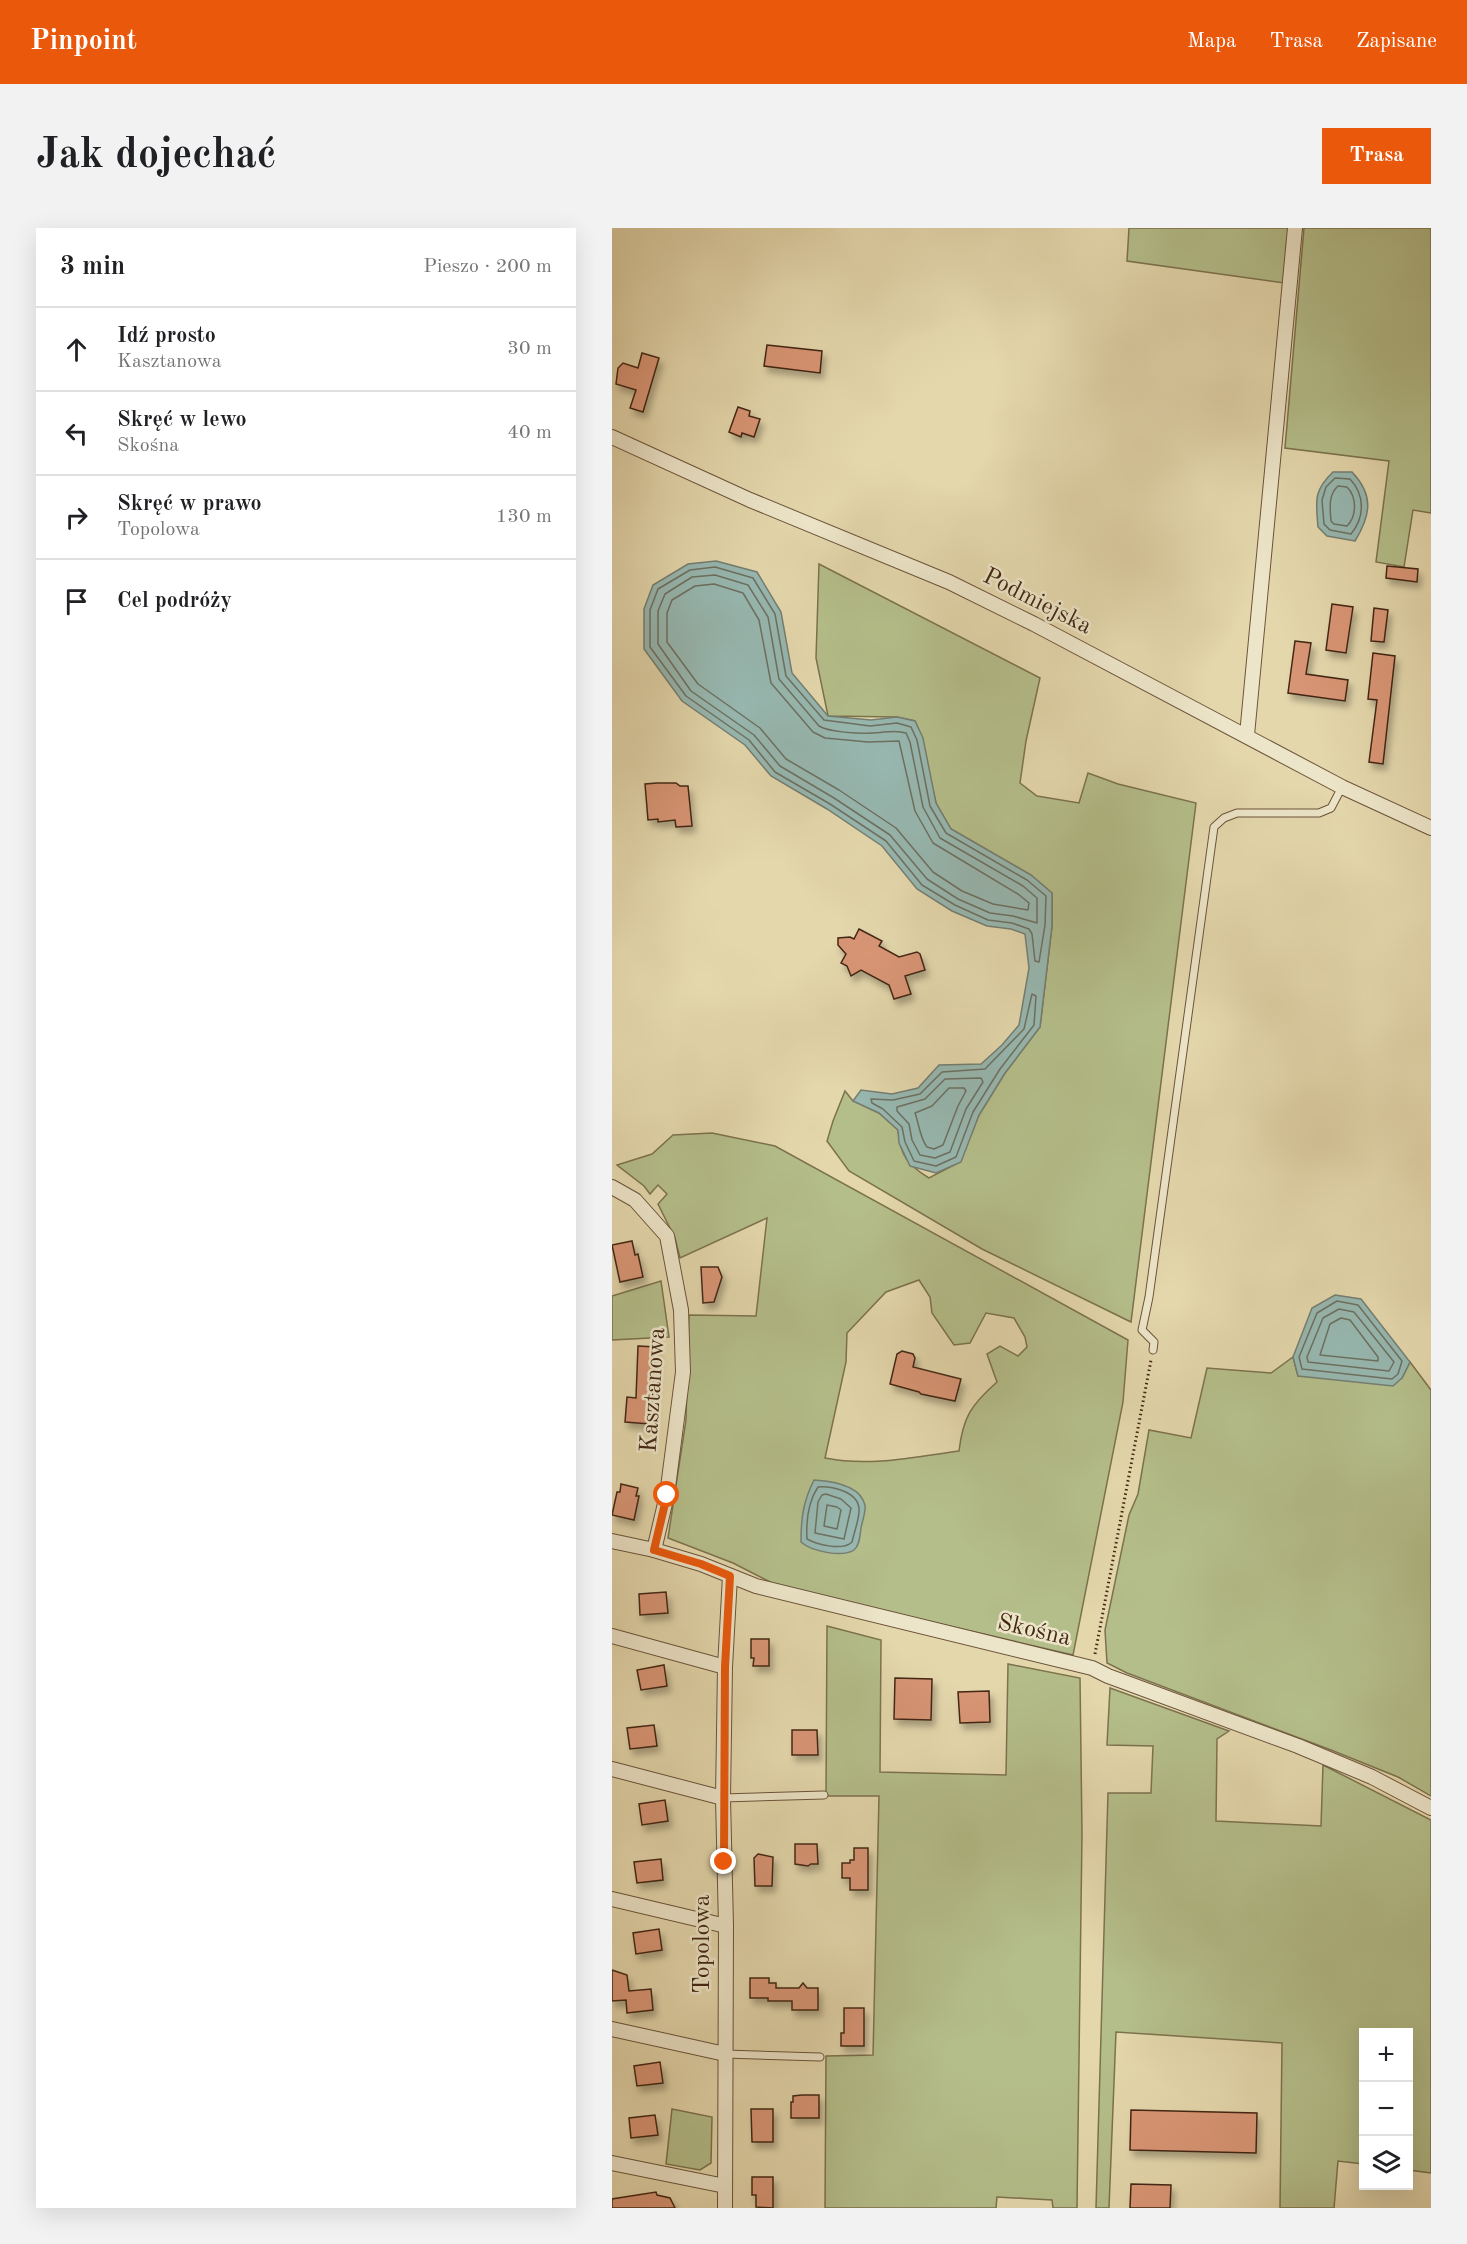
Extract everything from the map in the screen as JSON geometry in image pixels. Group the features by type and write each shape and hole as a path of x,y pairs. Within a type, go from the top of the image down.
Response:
{"street":[{"path":"1247,735 1295,228"},
{"name":"Podmiejska","path":"612,437 750,500 949,582 1247,735 1342,787 1431,828"},
{"name":"Kasztanowa","path":"612,1187 634,1200 667,1236 681,1310 682,1372 667,1495 654,1550"},
{"name":"Skośna","path":"612,1541 701,1564 756,1586 1092,1668 1330,1759 1372,1777 1431,1808"},
{"name":"Topolowa","path":"725,2208 726,1926 723,1798 725,1667 730,1576"},
{"path":"612,1636 725,1667"},
{"path":"612,1769 723,1798"},
{"path":"612,1899 726,1926"},
{"path":"612,2029 725,2054"},
{"path":"612,2163 725,2186"}],"lane":[{"path":"1153,1350 1154,1342 1142,1330 1149,1297 1214,827 1224,818 1238,813 1318,813 1330,808 1342,787"},
{"path":"723,1798 824,1794"},
{"path":"725,2054 820,2057"}],"path":[{"path":"1092,1668 1153,1350"}],"green space":[{"path":"1129,228 1289,228 1284,283 1127,261"},
{"path":"1304,228 1431,228 1431,513 1413,510 1404,567 1376,562 1389,461 1285,448"},
{"path":"819,564 1040,678 1026,741 1020,783 1037,796 1079,803 1088,773 1118,784 1196,803 1131,1322 982,1249 849,1171 827,1141 845,1091 853,1101 879,1113 898,1130 906,1159 929,1178 960,1162 979,1115 1005,1073 1040,1027 1052,926 1052,893 1031,875 951,829 936,803 920,733 915,721 897,717 828,716 816,658"},
{"path":"712,1133 775,1146 1128,1340 1123,1402 1073,1655 778,1586 733,1563 668,1538 686,1420 689,1315 756,1316 767,1218 680,1258 675,1238 658,1204 667,1194 658,1185 650,1194 644,1186 617,1165 652,1154 673,1135","holes":["919,1280 930,1297 932,1313 954,1345 970,1343 986,1313 1014,1318 1025,1337 1027,1347 1018,1356 1000,1346 987,1354 997,1382 970,1412 963,1429 959,1451 859,1462 825,1458 846,1362 847,1333 886,1292"]},
{"path":"661,1281 669,1337 612,1340 612,1296"},
{"path":"1293,1357 1298,1376 1402,1378 1410,1362 1431,1390 1431,1796 1398,1777 1127,1673 1107,1663 1105,1630 1129,1515 1138,1494 1149,1430 1191,1438 1207,1368 1271,1373"},
{"path":"827,1626 881,1640 880,1772 1006,1775 1008,1664 1080,1678 1082,1834 1077,2208 1053,2208 1052,2200 997,2197 996,2208 825,2208 826,2056 873,2055 879,1796 826,1796"},
{"path":"1110,1688 1229,1731 1217,1739 1216,1821 1321,1826 1323,1765 1431,1820 1431,2173 1413,2171 1413,2028 1359,2028 1359,2164 1338,2161 1334,2208 1280,2208 1282,2043 1116,2032 1109,2208 1096,2208 1108,1793 1151,1793 1153,1746 1107,1745"},
{"path":"672,2109 712,2117 711,2163 700,2170 666,2164"}],"water":[{"path":"1333,472 1352,472 1367,497 1367,514 1355,541 1327,536 1318,527 1317,497 1322,485"},
{"path":"716,561 757,572 781,612 792,673 828,716 871,720 897,717 915,721 923,738 936,803 951,829 1031,875 1052,893 1052,926 1040,1027 1005,1073 979,1115 961,1162 936,1173 910,1166 899,1143 898,1130 879,1113 853,1101 861,1090 892,1094 918,1088 939,1065 981,1064 1002,1045 1019,1025 1029,968 1025,934 1011,929 987,926 952,911 917,889 882,846 827,809 771,776 745,745 682,701 644,649 644,609 653,585 688,564"},
{"path":"1335,1295 1361,1299 1410,1362 1402,1378 1393,1386 1298,1376 1293,1357 1312,1308"},
{"path":"814,1480 844,1485 862,1498 865,1511 859,1543 854,1550 842,1553 827,1552 801,1542 803,1510"}],"building":[{"path":"767,345 822,351 820,373 764,366"},
{"path":"642,353 659,358 643,412 630,408 636,390 616,384 618,368 623,363 638,368"},
{"path":"738,407 750,411 749,416 760,419 754,437 742,433 741,437 729,432"},
{"path":"1387,566 1418,569 1417,582 1386,578"},
{"path":"1332,604 1353,607 1346,653 1326,650"},
{"path":"1374,608 1388,610 1384,642 1371,641"},
{"path":"1295,641 1311,643 1306,674 1348,680 1345,701 1288,693"},
{"path":"1373,653 1395,656 1383,764 1369,762 1377,700 1368,699"},
{"path":"676,783 680,786 688,786 692,826 676,827 675,820 658,822 658,819 648,820 645,784"},
{"path":"859,929 882,941 879,946 899,957 917,952 920,954 925,970 905,976 911,994 894,999 889,985 861,970 851,976 847,966 841,963 846,954 838,945 838,938 854,939"},
{"path":"632,1241 635,1255 638,1254 643,1277 620,1282 612,1245"},
{"path":"701,1267 718,1267 722,1277 714,1302 703,1303"},
{"path":"638,1346 656,1347 650,1424 625,1422 627,1397 636,1398"},
{"path":"902,1351 913,1354 915,1358 913,1367 961,1379 955,1401 921,1394 890,1384 897,1354"},
{"path":"621,1484 638,1488 636,1496 639,1496 634,1520 612,1515"},
{"path":"666,1592 668,1613 640,1615 639,1594"},
{"path":"751,1639 769,1639 769,1666 753,1666"},
{"path":"664,1665 667,1686 641,1690 637,1670"},
{"path":"895,1678 932,1679 931,1720 894,1719"},
{"path":"989,1691 990,1722 960,1723 958,1692"},
{"path":"654,1725 657,1746 630,1749 627,1728"},
{"path":"792,1730 817,1730 818,1755 792,1755"},
{"path":"665,1800 668,1821 642,1825 639,1804"},
{"path":"795,1844 817,1844 818,1864 808,1866 795,1864"},
{"path":"854,1848 868,1848 868,1890 850,1890 850,1878 842,1878 842,1863 850,1863 850,1860 854,1860"},
{"path":"758,1854 773,1857 772,1886 755,1886 754,1858"},
{"path":"661,1859 663,1880 637,1883 634,1862"},
{"path":"659,1929 662,1950 636,1954 633,1933"},
{"path":"612,1970 627,1975 629,1991 651,1989 653,2010 627,2013 626,2000 612,2001"},
{"path":"750,1978 769,1978 769,1983 776,1983 776,1988 799,1988 803,1983 807,1988 818,1988 818,2010 792,2010 792,2001 750,1998"},
{"path":"844,2008 864,2008 864,2046 841,2046 841,2033 844,2033"},
{"path":"660,2062 663,2083 637,2086 634,2066"},
{"path":"819,2095 819,2118 791,2118 793,2096"},
{"path":"751,2109 773,2109 773,2142 752,2142"},
{"path":"1131,2110 1257,2113 1256,2153 1130,2150"},
{"path":"655,2115 658,2135 631,2138 629,2118"},
{"path":"752,2177 773,2177 773,2208 756,2207 756,2195 752,2195"},
{"path":"1131,2184 1171,2185 1170,2208 1130,2208"},
{"path":"656,2192 657,2195 670,2198 675,2208 612,2208 612,2199"}],"route":[{"path":"667,1495 654,1550 701,1564 730,1576 725,1667 724,1862"}]}
